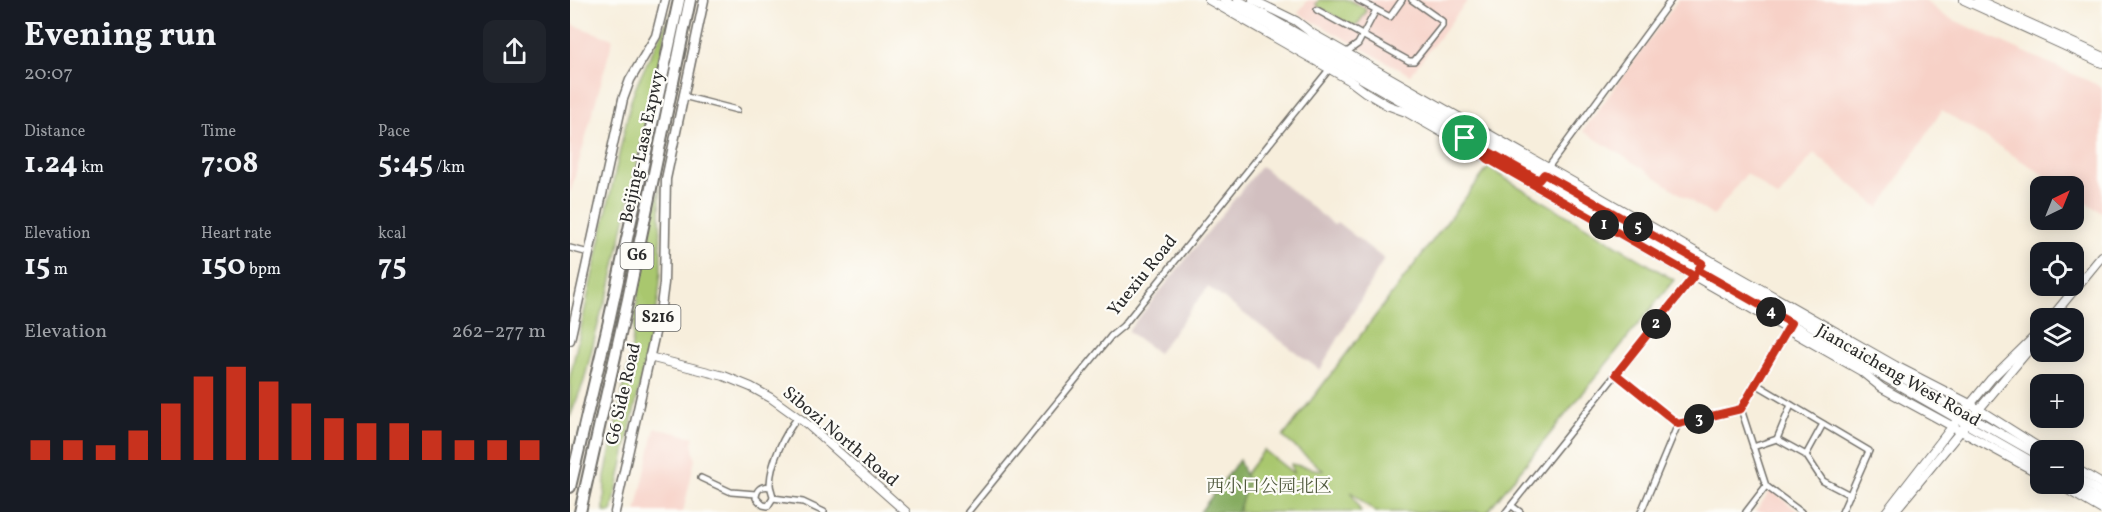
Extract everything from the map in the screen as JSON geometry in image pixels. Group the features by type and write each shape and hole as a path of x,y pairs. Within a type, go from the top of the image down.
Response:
{"highway":[{"name":"Beijing-Lasa Expwy","path":"570,487 609,321 679,0"},
{"name":"Beijing-Lasa Expwy","path":"580,512 628,299 690,0"}],"main road":[{"path":"570,340 623,99 630,80 656,36 665,0"},
{"name":"G6 Side Road","path":"615,512 664,283 666,179 704,0"},
{"name":"Jiancaicheng West Road","path":"1209,0 1337,60"},
{"name":"Jiancaicheng West Road","path":"1224,0 1970,404 2030,442"},
{"name":"Jiancaicheng West Road","path":"1238,0 1465,138 1544,174 1861,371 1882,388 1958,419 1970,420 2030,451"},
{"name":"Jiancaicheng West Road","path":"1253,0 1296,21 1313,34 1372,97 1406,112 1489,160 1698,270 1958,419 1961,430 2030,468"},
{"path":"1964,0 2102,63"},
{"path":"1978,0 2102,56"},
{"path":"1465,138 1489,160"},
{"path":"2059,308 2102,256"},
{"path":"2064,308 2102,263"},
{"path":"1886,512 1991,379 2030,341"},
{"path":"1894,512 2030,349"},
{"name":"Sibozi North Road","path":"649,357 707,371 742,383 771,398 798,417 906,512"},
{"name":"Jiancaicheng West Road","path":"1970,420 2030,459"},
{"path":"2084,473 2102,484"},
{"path":"2084,482 2102,493"},
{"path":"2084,491 2102,502"},
{"path":"2075,494 2102,510"}],"street":[{"path":"1358,0 1390,17 1402,0"},
{"path":"1317,10 1414,62 1442,26 1442,21 1412,0"},
{"path":"1544,174 1671,0"},
{"name":"Yuexiu Road","path":"968,512 1111,336 1123,326 1337,60 1358,44 1376,10"},
{"path":"683,96 737,110"},
{"path":"570,248 589,253"},
{"path":"1506,512 1698,270"},
{"path":"1678,424 1741,409 1789,326"},
{"path":"1616,374 1678,424"},
{"path":"1756,384 1869,451 1842,512"},
{"path":"1777,439 1791,405"},
{"path":"1741,409 1766,486 1801,512"},
{"path":"770,487 765,486 756,494 758,502 768,509 773,498 770,487 772,473 783,442 798,417"},
{"path":"1641,512 1678,424"},
{"path":"1806,455 1823,424"},
{"path":"1754,447 1777,439 1806,455 1823,481 1850,495"},
{"path":"701,478 731,492 756,494"},
{"path":"1746,512 1766,486"},
{"path":"773,498 803,502 824,512"},
{"path":"1512,506 1520,512"}],"shaded area":[{"path":"1308,0 1468,0 1410,75 1298,13"},
{"path":"1678,0 1924,0 1945,16 2102,87 2102,213 2084,201 2084,176 2045,176 1942,110 1879,208 1814,153 1778,198 1747,173 1713,216 1583,131"},
{"path":"570,24 613,39 570,194"},
{"path":"1261,166 1334,225 1337,222 1384,259 1320,370 1208,287 1158,353 1128,331"},
{"path":"655,428 694,437 692,442 695,459 683,512 636,512"},
{"path":"1771,490 1799,512 1755,512"}],"green space":[{"path":"1319,0 1349,0 1365,8 1366,12 1357,25 1353,26 1318,7 1316,4"},
{"path":"670,12 610,289 601,313 584,381 570,417 570,377 631,100"},
{"name":"西小口公园北区","path":"1488,168 1674,280 1487,512 1375,512 1351,492 1361,512 1216,512 1264,450 1293,473 1291,464 1324,471 1283,437"},
{"path":"660,185 661,272 658,302 612,512 604,512 605,476 631,352 640,275"},
{"path":"1239,460 1248,482 1238,512 1200,512"}],"route":[{"path":"1465,138 1539,180 1544,174 1695,259 1702,263 1698,270 1791,323 1741,409 1678,424 1616,374 1694,276 1488,159 1465,138"}]}
